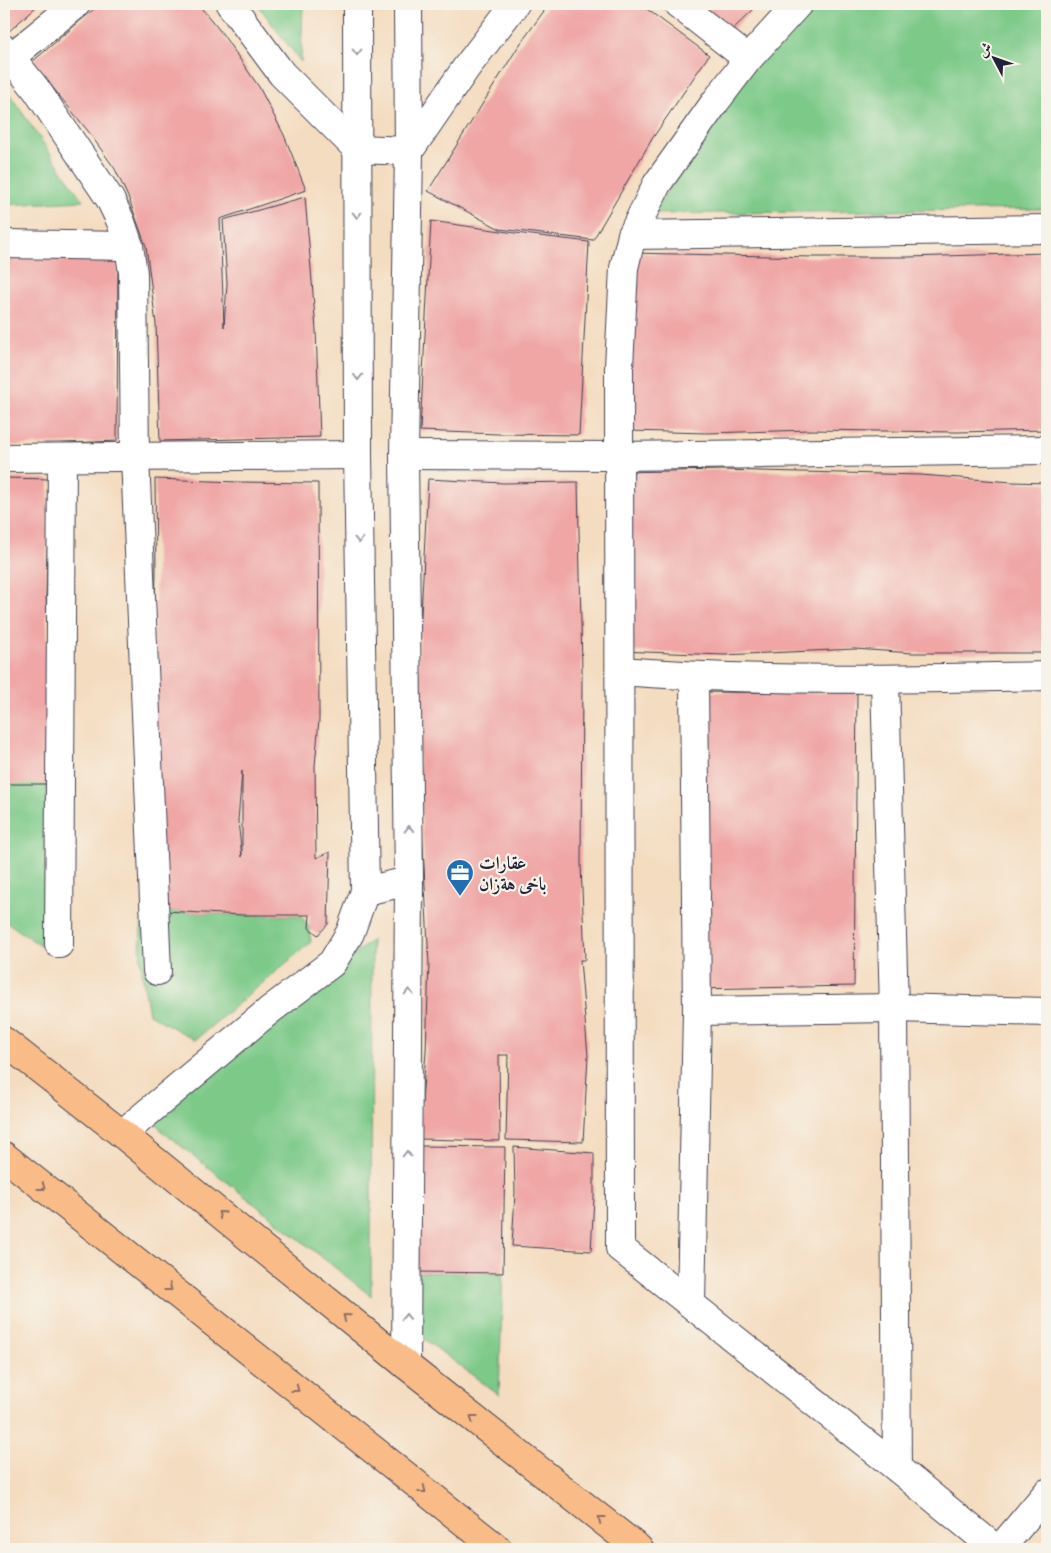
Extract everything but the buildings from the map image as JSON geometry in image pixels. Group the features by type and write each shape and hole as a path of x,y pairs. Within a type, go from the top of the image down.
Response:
{"main road":[{"path":"4,1042 122,1134 406,1365 639,1549"},
{"path":"4,1156 498,1549"}],"street":[{"path":"76,4 7,53 36,89 110,199 121,222 133,273 135,457 157,971"},
{"path":"230,4 282,74 357,149 410,151"},
{"path":"122,1134 270,1010 332,963 350,933 365,891 358,455 357,4"},
{"path":"406,1365 409,881 404,455 410,151 408,4"},
{"path":"410,151 466,68 515,4"},
{"path":"678,4 748,59"},
{"path":"798,4 748,59 657,184 632,235 624,268 619,367 620,1248 996,1549"},
{"path":"632,235 1047,228"},
{"path":"4,244 128,246"},
{"path":"404,455 619,456 1047,450"},
{"path":"4,458 358,455"},
{"path":"59,944 62,458"},
{"path":"620,671 694,677 885,680 1047,676"},
{"path":"691,1303 697,1011 694,677"},
{"path":"885,680 894,1008 897,1468"},
{"path":"365,891 409,881"},
{"path":"697,1011 894,1008 1047,1012"},
{"path":"1000,1549 1047,1493"}],"green space":[{"path":"257,4 303,4 301,62"},
{"path":"798,4 1047,4 1047,209 651,214"},
{"path":"4,86 83,201 4,205"},
{"path":"4,781 47,784 49,952 4,920"},
{"path":"145,910 242,915 301,915 309,928 311,942 195,1040 149,1014 142,975 140,949"},
{"path":"372,940 371,1296 162,1131 150,1115"},
{"path":"416,1272 503,1273 499,1395 416,1333"}],"place":[{"name":"عقارات باخی هةزان","path":"460,897"}]}
